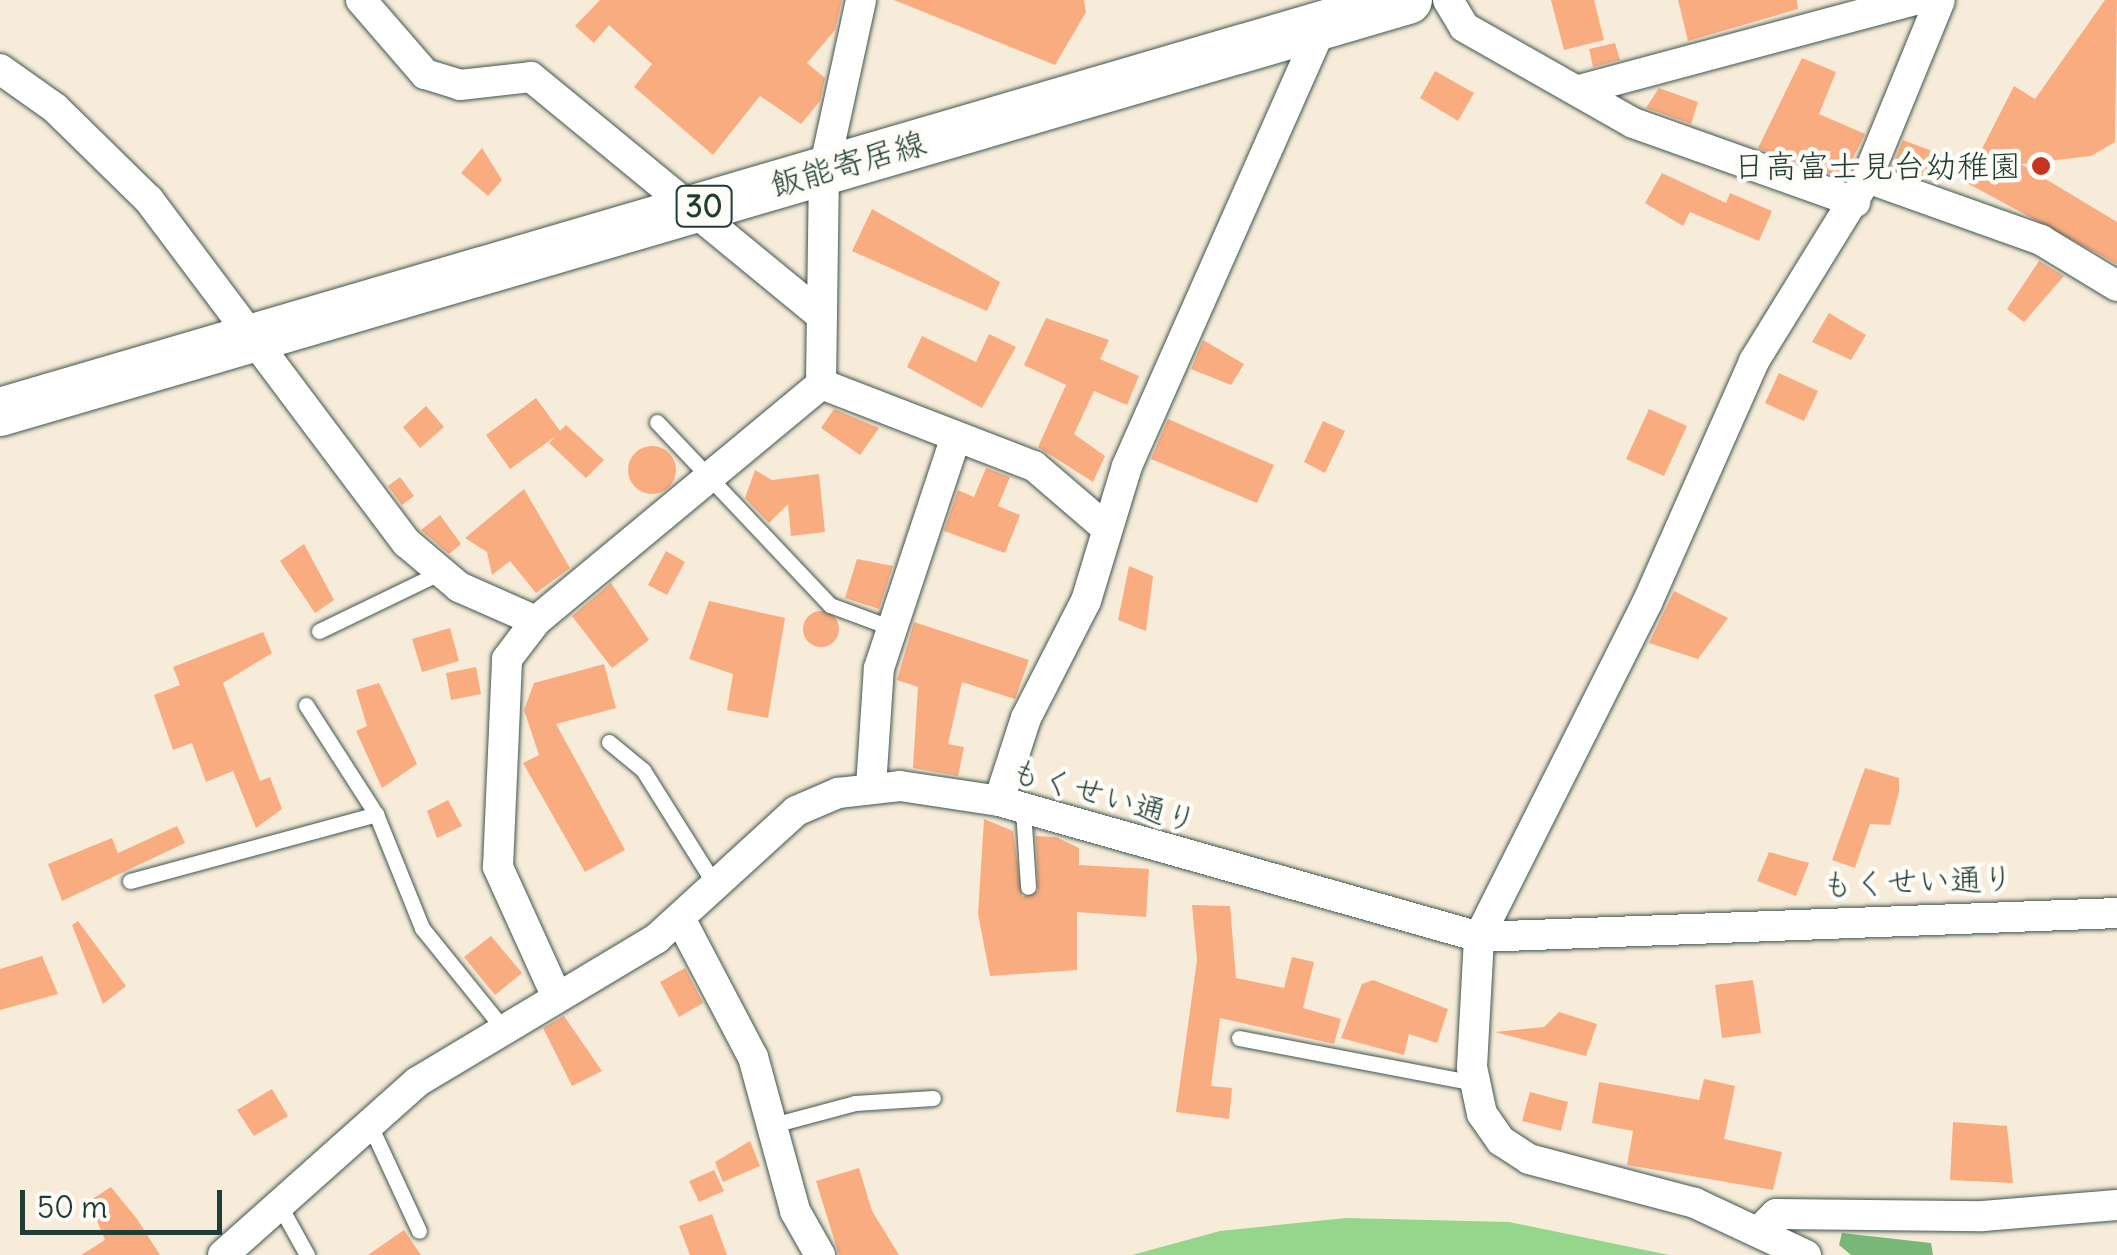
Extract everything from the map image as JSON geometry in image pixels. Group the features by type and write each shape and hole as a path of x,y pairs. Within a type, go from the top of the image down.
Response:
{"main road":[{"name":"飯能寄居線","path":"0,412 1386,3"}],"street":[{"path":"361,0 425,74 460,85 531,77 821,315"},
{"path":"556,995 498,867 499,704 508,659 536,621 714,478 821,384 824,170 861,0"},
{"path":"1448,0 1464,28 1633,123 2041,240 2117,286"},
{"path":"1580,90 1916,0"},
{"path":"1806,1255 1760,1229 1529,1158 1500,1141 1476,1084 1479,937 1647,603 1754,360 1861,190 1940,0"},
{"path":"1011,805 1026,718 1086,600 1106,528 1322,25"},
{"path":"0,69 55,108 149,200 257,337 406,543 442,572 536,621"},
{"path":"821,384 955,440 1034,466 1106,528"},
{"path":"871,788 872,709 892,628 955,440"},
{"name":"もくせい通り","path":"223,1255 281,1208 368,1120 501,1026 682,922 796,811 871,788 1011,805 1479,937 2117,913"},
{"path":"682,922 727,994 774,1125 796,1211 820,1255"},
{"path":"1760,1229 1776,1214 1983,1216 2117,1205"}],"lane":[{"path":"657,422 830,605 892,628"},
{"path":"319,632 442,572"},
{"path":"306,705 376,814 422,928 501,1026"},
{"path":"609,742 643,770 717,888"},
{"path":"1011,805 1028,887"},
{"path":"130,881 376,814"},
{"path":"1240,1038 1476,1084"},
{"path":"774,1125 855,1103 932,1098"},
{"path":"368,1120 419,1231"},
{"path":"281,1208 308,1255"}],"green space":[{"path":"1346,1218 1509,1222 1669,1255 1132,1255 1220,1231"},
{"path":"1842,1233 1931,1243 1933,1255 1851,1255 1839,1245"}],"building":[{"path":"600,0 842,0 835,30 807,63 825,78 820,101 801,124 760,96 713,155 634,87 652,64 609,25 594,43 575,26"},
{"path":"894,0 1084,0 1086,12 1055,65"},
{"path":"1551,0 1594,0 1604,40 1564,50"},
{"path":"1678,0 1797,0 1798,9 1688,41"},
{"name":"日高富士見台幼稚園","path":"2105,0 2117,0 2115,142 2091,156 2021,164 2117,222 2117,264 1965,182 2014,86 2035,99"},
{"path":"1615,43 1620,60 1593,67 1589,49"},
{"path":"1802,58 1836,72 1819,114 1865,134 1843,178 1758,148"},
{"path":"1435,71 1474,93 1458,121 1420,98"},
{"path":"1659,88 1698,102 1691,124 1646,108"},
{"path":"1903,140 1961,162 1952,184 1892,167"},
{"path":"482,148 502,180 488,196 461,173"},
{"path":"1662,173 1726,203 1730,193 1772,211 1759,241 1690,212 1683,226 1645,203"},
{"path":"872,209 1000,282 987,311 852,251"},
{"path":"2039,261 2064,276 2024,322 2007,309"},
{"path":"1829,313 1866,335 1851,360 1812,342"},
{"path":"1046,318 1109,340 1100,359 1139,376 1127,405 1094,391 1074,434 1105,456 1093,482 1038,447 1066,385 1024,365"},
{"path":"989,334 1016,347 982,408 907,367 922,336 976,362"},
{"path":"1203,340 1244,364 1231,385 1191,369"},
{"path":"1779,373 1818,391 1804,421 1765,403"},
{"path":"536,398 560,431 566,425 604,460 586,478 549,443 556,436 510,469 486,435"},
{"path":"426,406 444,427 420,448 403,427"},
{"path":"834,409 879,428 860,455 821,428"},
{"path":"1649,409 1687,426 1664,476 1626,459"},
{"path":"1168,419 1274,465 1257,503 1151,459"},
{"path":"1323,421 1345,431 1325,473 1304,462"},
{"path":"652,446 669,453 676,470 669,487 652,494 635,487 628,470 635,453"},
{"path":"986,468 1010,477 998,506 1020,515 1005,553 944,531 958,490 974,497"},
{"path":"755,470 772,480 819,474 825,532 791,536 788,504 769,523 745,498"},
{"path":"400,477 414,496 402,505 388,486"},
{"path":"524,489 570,568 536,593 510,561 492,575 487,552 465,538"},
{"path":"440,515 461,544 449,554 421,530"},
{"path":"304,544 334,600 315,613 280,561"},
{"path":"666,551 685,562 667,595 648,585"},
{"path":"857,559 893,566 879,609 845,598"},
{"path":"1129,566 1153,576 1146,631 1118,620"},
{"path":"611,583 649,640 612,668 572,616"},
{"path":"1674,591 1728,618 1698,659 1649,643"},
{"path":"709,601 785,618 768,718 727,710 733,674 689,659"},
{"path":"821,611 833,617 839,629 833,641 821,647 809,641 803,629 809,617"},
{"path":"914,622 1029,660 1015,699 962,682 948,744 964,747 958,776 913,768 918,687 897,680"},
{"path":"450,628 459,661 422,672 412,639"},
{"path":"263,632 272,653 223,683 260,781 270,777 282,809 256,828 233,771 206,782 192,743 173,750 154,695 180,685 173,667"},
{"path":"604,664 616,708 556,724 625,850 585,872 523,763 539,755 524,710 534,683"},
{"path":"476,667 481,694 451,700 446,673"},
{"path":"379,683 417,764 382,788 356,731 367,726 356,690"},
{"path":"1865,768 1899,778 1899,792 1890,825 1870,824 1855,868 1832,860"},
{"path":"448,800 462,826 437,838 427,811"},
{"path":"984,819 1013,831 1022,897 1038,891 1036,836 1056,837 1079,848 1079,865 1149,869 1146,917 1077,912 1077,970 990,976 978,914"},
{"path":"177,826 185,843 62,901 48,864 112,838 118,853"},
{"path":"1769,852 1809,863 1796,896 1757,881"},
{"path":"1192,905 1230,906 1236,978 1284,988 1292,957 1314,962 1303,1008 1341,1019 1334,1044 1220,1018 1211,1086 1232,1088 1229,1119 1176,1112 1197,960"},
{"path":"78,921 126,986 103,1004 72,925"},
{"path":"491,936 522,973 495,995 464,957"},
{"path":"42,956 58,994 0,1010 0,969"},
{"path":"685,968 703,1003 679,1017 660,982"},
{"path":"1373,980 1448,1009 1437,1043 1409,1034 1404,1055 1341,1038 1362,984"},
{"path":"1753,980 1761,1033 1722,1038 1715,985"},
{"path":"1559,1012 1597,1024 1586,1056 1495,1032 1544,1027"},
{"path":"564,1016 602,1071 572,1086 543,1028"},
{"path":"1704,1079 1735,1086 1724,1139 1782,1152 1773,1190 1627,1165 1633,1131 1592,1123 1599,1082 1699,1100"},
{"path":"272,1089 288,1116 254,1136 237,1110"},
{"path":"1530,1092 1568,1102 1561,1131 1522,1121"},
{"path":"1953,1122 2007,1126 2013,1183 1950,1180"},
{"path":"750,1141 760,1166 723,1182 715,1162"},
{"path":"859,1168 872,1211 899,1255 839,1255 816,1181"},
{"path":"714,1170 724,1191 699,1202 689,1181"},
{"path":"111,1187 160,1255 81,1255 105,1240 89,1201"},
{"path":"712,1214 727,1255 690,1255 679,1226"},
{"path":"404,1230 421,1255 368,1255"}],"place":[{"name":"日高富士見台幼稚園","path":"2041,166"}]}
